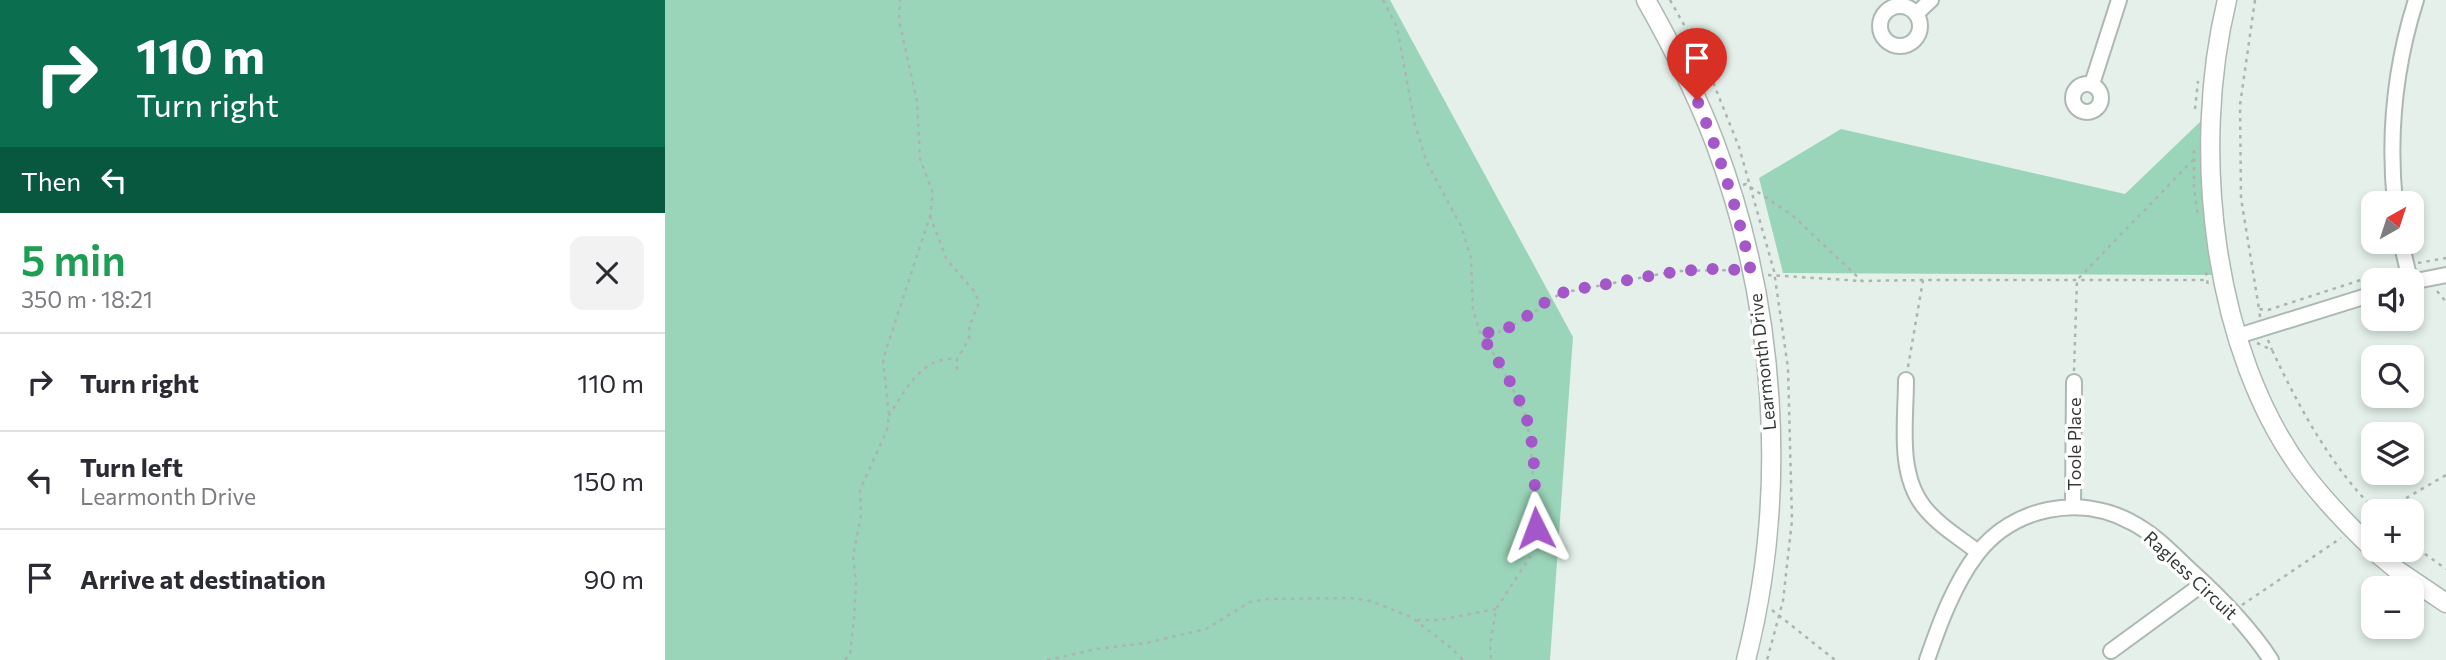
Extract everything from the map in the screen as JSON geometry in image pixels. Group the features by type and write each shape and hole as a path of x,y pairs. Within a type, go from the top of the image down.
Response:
{"street":[{"name":"Learmonth Drive","path":"1646,0 1697,100 1730,190 1761,321 1770,431 1769,501 1758,599 1746,660"},
{"path":"1916,14 1931,0"},
{"path":"2092,84 2119,0"},
{"path":"2227,0 2218,46 2211,121 2212,196 2223,280 2246,362 2277,429 2304,473 2361,538"},
{"path":"2394,191 2393,110 2400,65 2416,0"},
{"path":"2424,276 2446,275"},
{"path":"2238,336 2361,297"},
{"path":"1906,380 1905,452 1911,483 1926,509 1978,552"},
{"name":"Toole Place","path":"2073,506 2074,382"},
{"name":"Ragless Circuit","path":"1927,660 1948,608 1978,552 1999,533 2023,518 2048,509 2073,506 2111,512 2133,523 2165,546 2232,611 2271,660"},
{"path":"2388,562 2446,603"},
{"path":"2111,651 2204,583"}],"path":[{"path":"845,660 850,654 855,619 856,583 853,556 861,516 860,490 887,430 889,416 883,359 930,216 933,193 920,159 917,101 899,20 900,0"},
{"path":"1383,0 1397,27 1415,125 1427,163 1461,226 1471,258 1473,310 1480,333 1499,362 1520,404 1531,446 1536,528 1530,557 1496,609 1490,645 1491,660"},
{"path":"2255,0 2240,105 2241,198 2262,327"},
{"path":"2074,382 2077,280 2194,159"},
{"path":"1730,190 1746,184 1750,186 1792,215 1862,281"},
{"path":"930,216 947,260 975,292 979,303 969,327 968,340 957,359 957,372"},
{"path":"2424,269 2446,258"},
{"path":"1480,333 1497,333 1523,320 1561,293 1676,271 1732,269 1862,281 2223,280"},
{"path":"1906,380 1923,280"},
{"path":"2259,309 2268,310 2361,288"},
{"path":"2238,336 2272,350 2298,404 2363,499"},
{"path":"889,416 912,379 938,362 957,359"},
{"path":"2405,499 2446,475"},
{"path":"2232,611 2352,529"},
{"path":"2424,553 2446,569"},
{"path":"1047,660 1097,649 1146,643 1206,629 1250,602 1350,598 1371,601 1415,620 1450,646 1463,660"},
{"path":"1758,599 1835,660"},
{"path":"1415,620 1439,620 1496,609"}],"green space":[{"path":"665,0 1390,0 1573,337 1550,660 665,660"},
{"path":"2201,121 2218,275 1783,273 1759,178 1841,129 2125,194"}],"route":[{"path":"1536,528 1531,446 1525,416 1499,362 1480,333 1497,333 1523,320 1561,293 1676,271 1732,269 1751,272 1736,209 1715,144 1697,100"}]}
